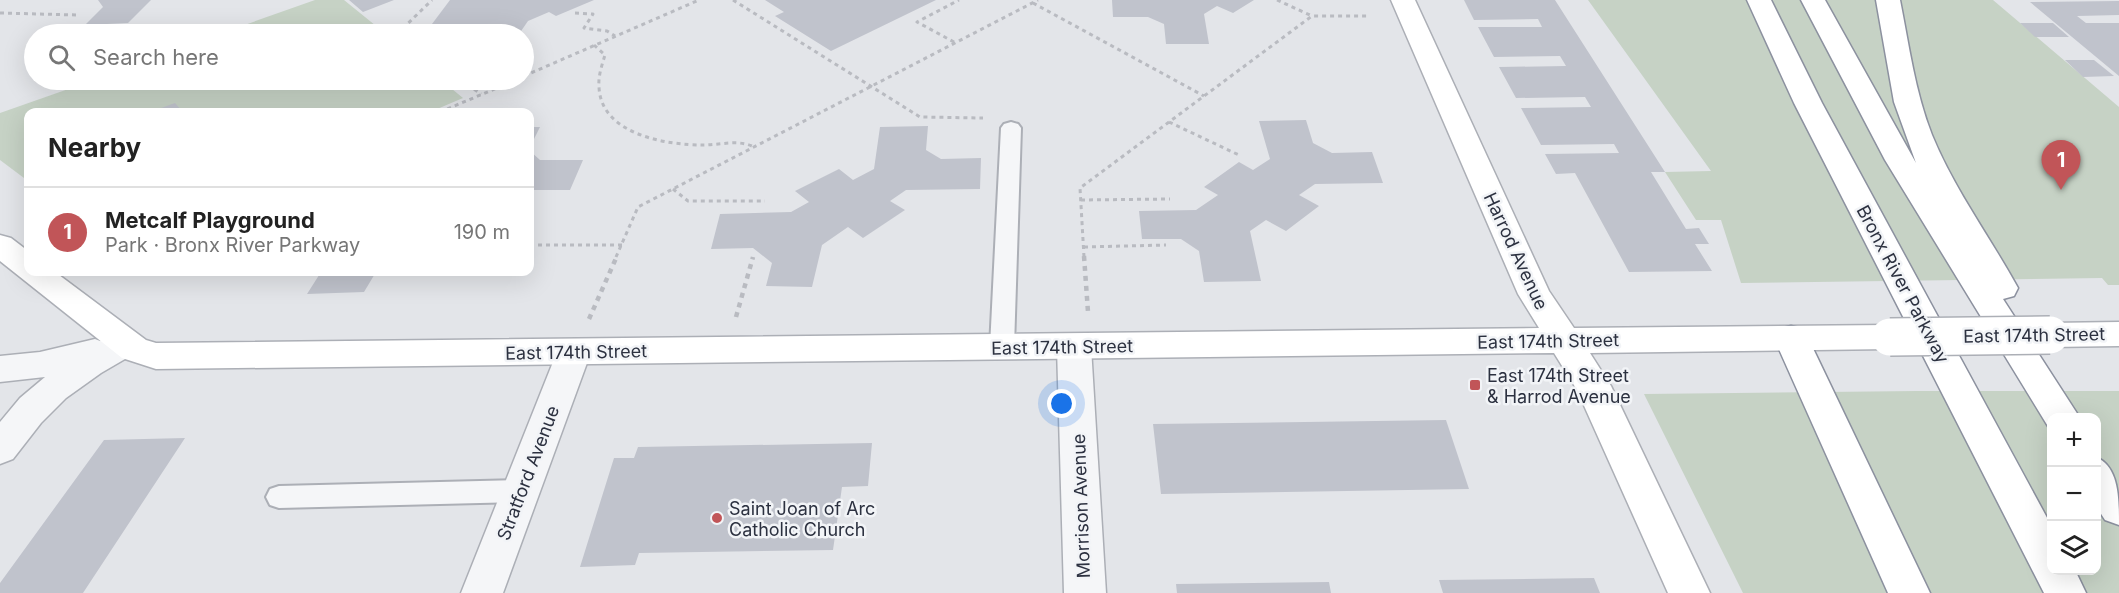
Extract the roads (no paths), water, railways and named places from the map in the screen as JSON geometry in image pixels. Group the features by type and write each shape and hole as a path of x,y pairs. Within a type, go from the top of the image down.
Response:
{"main road":[{"name":"Harrod Avenue","path":"1403,0 1534,294 1593,386 1689,593"},
{"name":"Bronx River Parkway","path":"1759,0 1808,104 2047,558"},
{"path":"1813,0 1883,131 1960,260 2059,413"},
{"path":"1888,0 1906,99 1926,153 1989,262 2066,413"},
{"path":"0,245 24,264"},
{"name":"East 174th Street","path":"39,276 140,353 156,356 2119,334"},
{"path":"1791,338 1909,593"},
{"path":"2101,479 2119,509"},
{"name":"Bronx River Parkway","path":"2056,575 2066,593"}],"street":[{"path":"0,369 60,361 126,343"},
{"path":"0,449 32,409 56,387 97,359 126,343"},
{"name":"Morrison Avenue","path":"1082,346 1085,593"},
{"name":"Stratford Avenue","path":"482,593 574,352"}],"lane":[{"path":"1002,347 1011,128"},
{"path":"279,497 521,491"}],"place":[{"name":"Metcalf Playground","path":"2061,190"},
{"name":"East 174th Street & Harrod Avenue","path":"1475,385"},
{"name":"Saint Joan of Arc Catholic Church","path":"717,518"}]}
